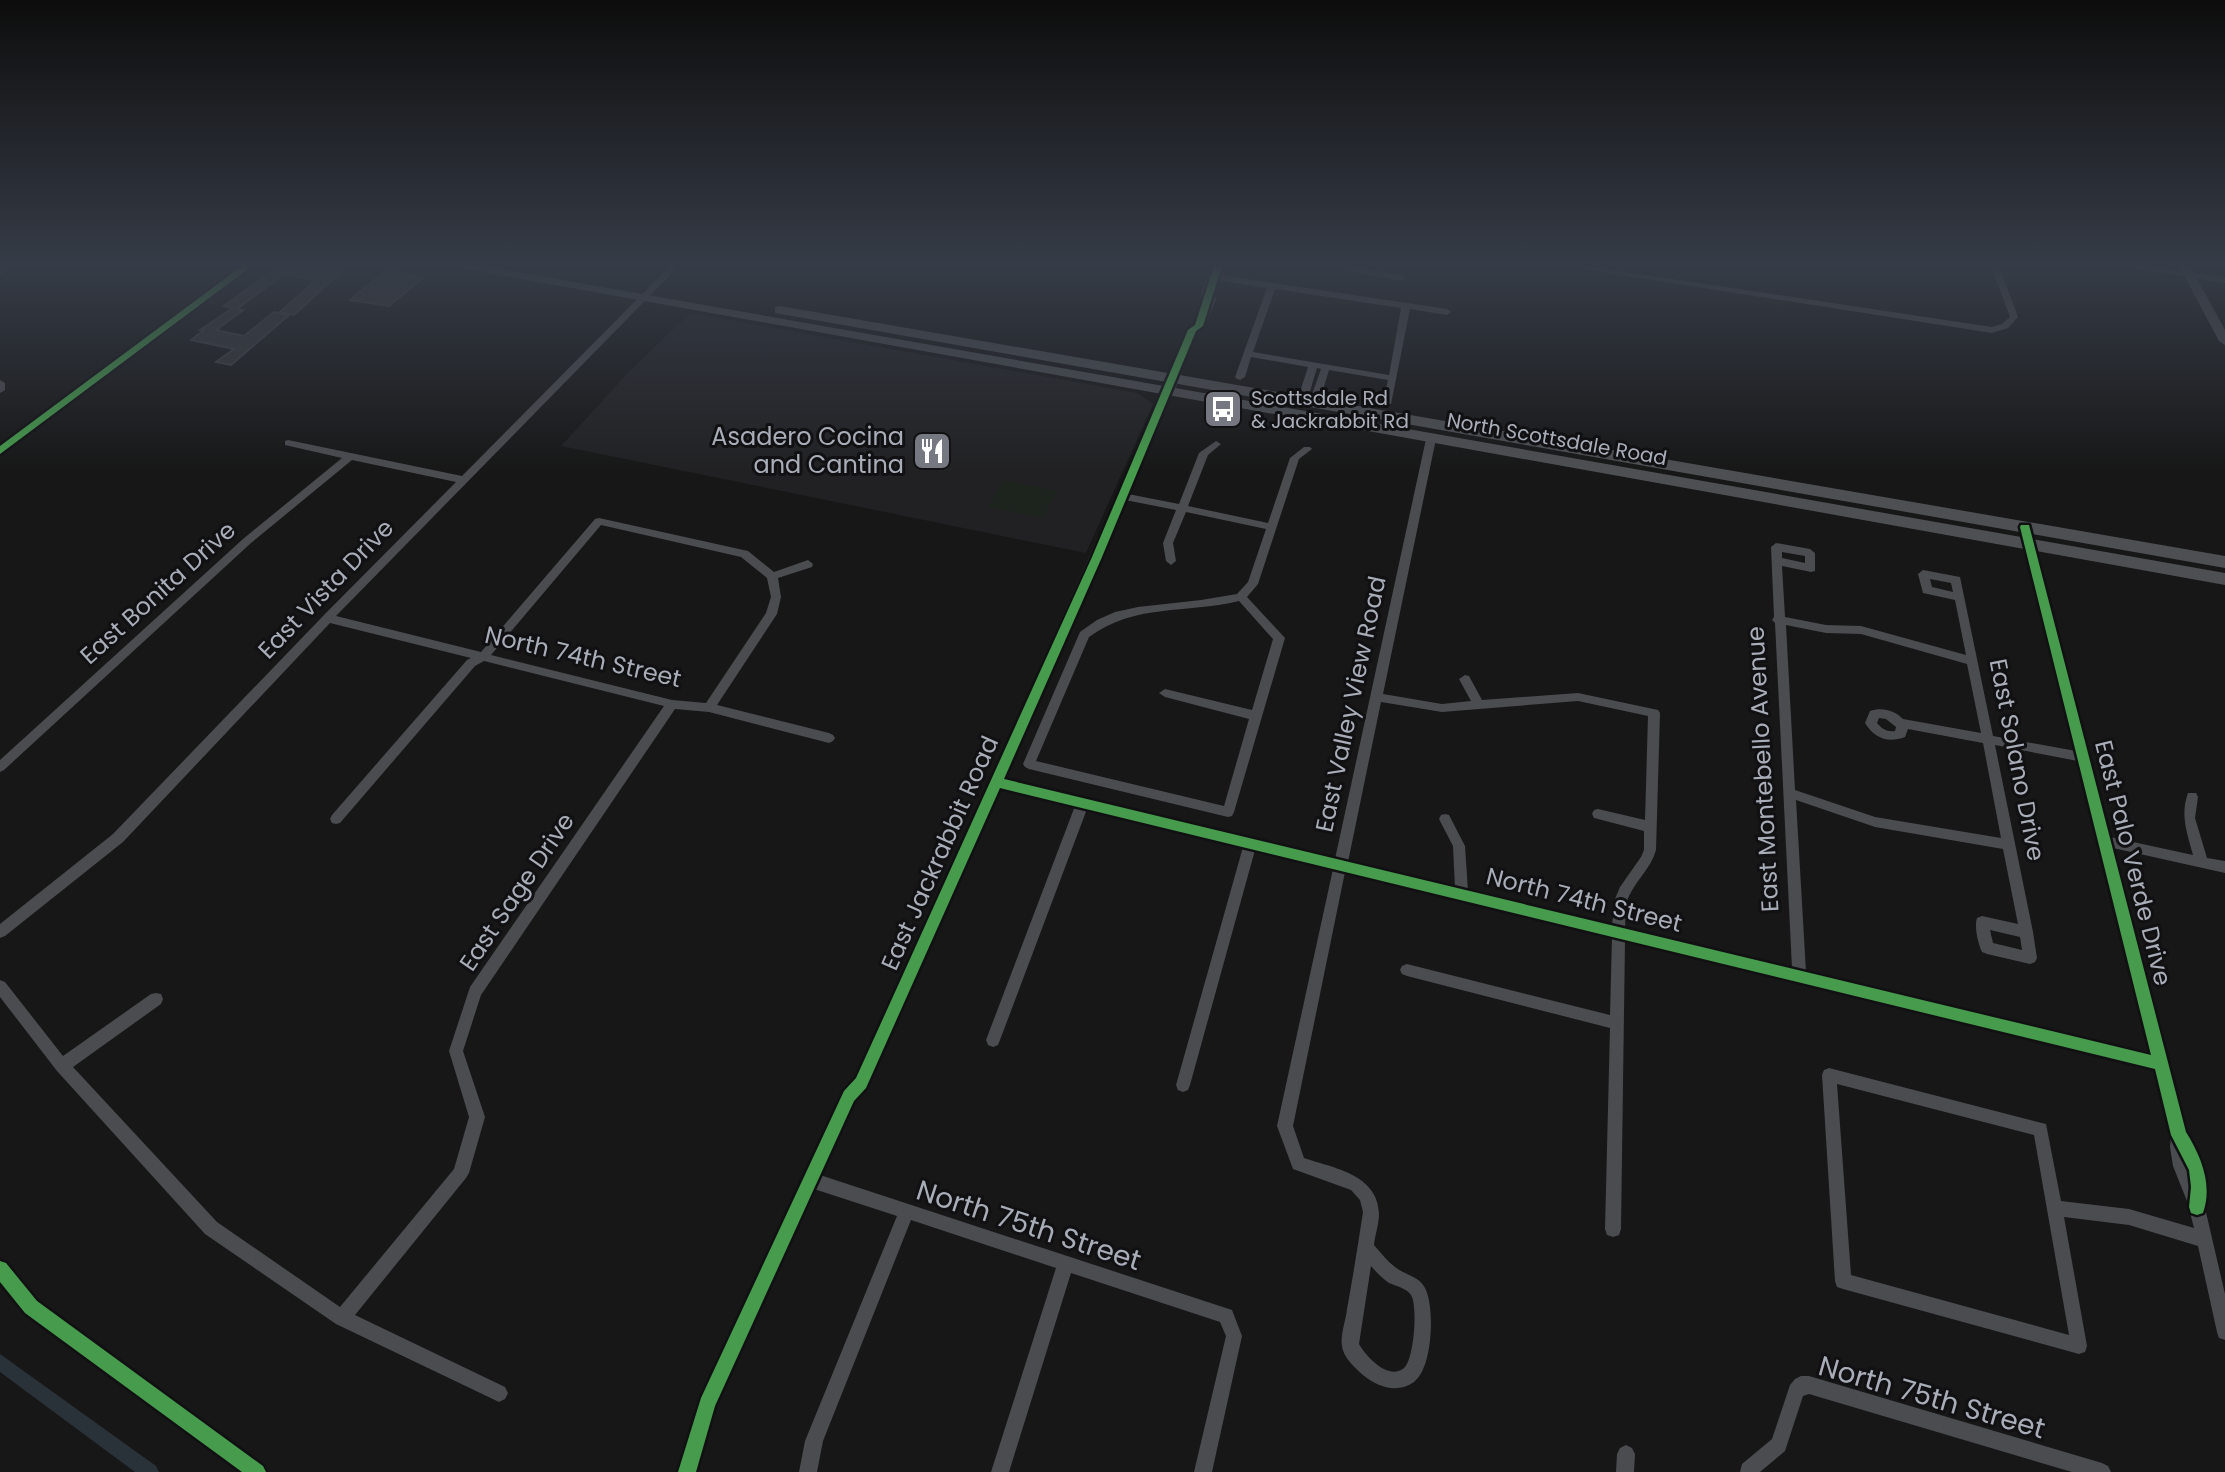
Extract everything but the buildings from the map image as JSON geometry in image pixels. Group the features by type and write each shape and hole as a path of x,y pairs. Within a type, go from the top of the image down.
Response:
{"main road":[{"path":"0,451 156,335"},
{"name":"North Scottsdale Road","path":"850,335 912,347 976,351 1170,385 1431,439 2027,536 2225,562"},
{"path":"912,347 923,335"},
{"name":"North Scottsdale Road","path":"923,335 976,351"},
{"name":"North Scottsdale Road","path":"1170,385 1308,402 2027,536 2225,579"}],"street":[{"name":"East Vista Drive","path":"0,932 118,838 328,618 609,335"},
{"name":"East Jackrabbit Road","path":"688,1464 707,1404 809,1179 849,1096 867,1070 1122,497 1190,335"},
{"path":"1240,377 1256,335"},
{"path":"1388,402 1400,335"},
{"path":"1249,354 1391,378"},
{"path":"1308,402 1313,365"},
{"path":"1308,402 1326,367"},
{"path":"0,383 0,390"},
{"name":"East Valley View Road","path":"1365,1248 1371,1212 1366,1196 1356,1184 1298,1164 1285,1126 1431,439"},
{"path":"288,443 463,480"},
{"path":"1171,561 1168,543 1181,509 1204,453 1216,444"},
{"path":"1241,597 1279,638 1228,812 1029,764 1084,635 1100,620 1149,609 1224,603 1241,597 1253,584 1295,458 1307,449"},
{"name":"East Bonita Drive","path":"0,767 247,541 350,456"},
{"path":"1122,497 1131,504 1155,509 1181,509 1272,527"},
{"path":"336,819 471,663 483,657 599,521 744,554 772,576 776,597 771,614 709,708"},
{"name":"East Palo Verde Drive","path":"2027,536 2179,1135 2177,1152 2185,1186 2197,1207 2225,1332"},
{"name":"East Montebello Avenue","path":"1777,561 1799,974"},
{"path":"772,576 808,564"},
{"name":"East Solano Drive","path":"1960,597 2026,932"},
{"name":"North 74th Street","path":"328,618 672,704 709,708 829,738"},
{"path":"1778,620 1826,629 1861,630 1973,661"},
{"path":"1465,679 1478,704"},
{"path":"1165,693 1256,716"},
{"path":"1376,697 1442,708 1578,697 1654,713 1648,860 1621,893 1615,1023 1613,1229"},
{"name":"East Sage Drive","path":"342,1318 461,1173 477,1117 456,1051 475,992 672,704"},
{"path":"1900,723 2083,757"},
{"name":"North 74th Street","path":"995,782 2161,1064"},
{"path":"1790,793 1875,822 2009,845"},
{"path":"2192,797 2189,818 2202,862"},
{"path":"993,1040 1083,802"},
{"path":"1598,814 1651,827"},
{"path":"1445,819 1459,846 1462,893"},
{"path":"2105,841 2225,867"},
{"path":"1183,1085 1251,843"},
{"path":"1407,970 1615,1023"},
{"path":"0,986 62,1066 211,1228 342,1318 499,1393"},
{"path":"62,1066 156,999"},
{"path":"1829,1075 2041,1129 2056,1208 2079,1346 1843,1281 1829,1075"},
{"name":"North 75th Street","path":"809,1179 1065,1265 1221,1312 1231,1321 1234,1336 1203,1472"},
{"path":"2056,1208 2129,1217 2203,1239"},
{"path":"808,1472 814,1441 906,1213"},
{"path":"1365,1248 1393,1275 1409,1281 1420,1294 1424,1309 1417,1364 1409,1375 1397,1379 1368,1371 1355,1359 1350,1345 1365,1248"},
{"path":"1000,1472 1065,1265"},
{"name":"North 75th Street","path":"1748,1470 1779,1445 1796,1391 1801,1385 1809,1385 2102,1472"}],"shaded area":[{"path":"668,335 811,335 1137,393 1153,404 1086,553 561,446"},
{"path":"1003,480 1057,491 1043,518 988,507"}],"waterway":[{"path":"0,1362 150,1472"}],"cycle path":[{"path":"0,451 156,335"},
{"path":"687,1472 707,1404 849,1096 861,1083 891,1017 1097,557 1190,335"},
{"path":"2025,527 2179,1135 2196,1170 2199,1187 2197,1207"},
{"path":"995,782 2161,1064"},
{"path":"0,1269 31,1307 257,1472"}],"place":[{"name":"Scottsdale Rd & Jackrabbit Rd","path":"1223,409"},
{"name":"Asadero Cocina and Cantina","path":"932,451"}]}
